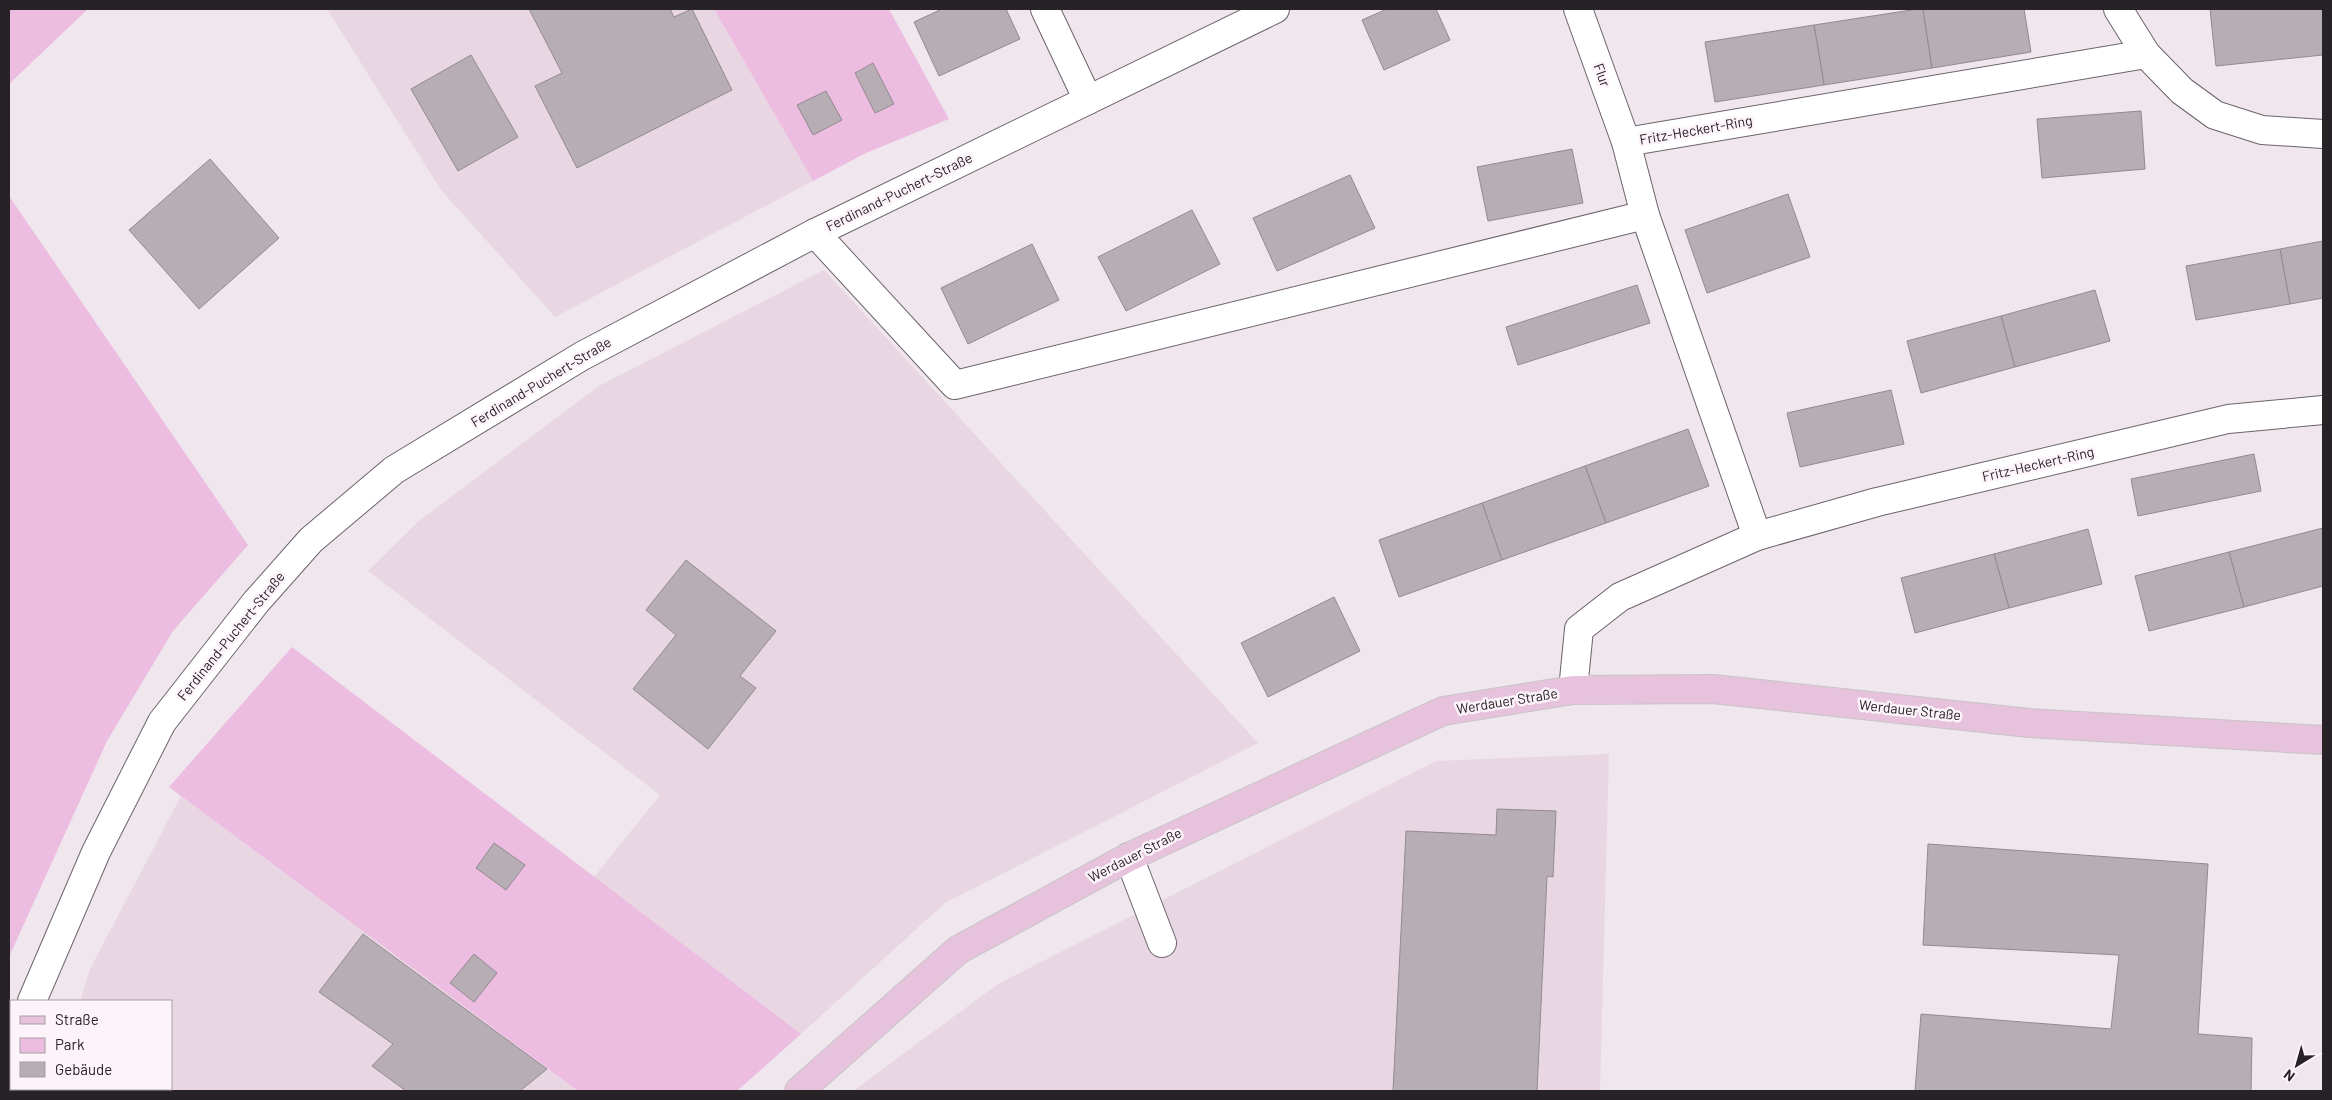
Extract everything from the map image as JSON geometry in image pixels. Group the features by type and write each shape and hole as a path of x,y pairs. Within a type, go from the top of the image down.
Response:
{"main road":[{"name":"Werdauer Straße","path":"799,1091 958,950 1129,857 1443,711 1572,690 1713,689 2029,723 2323,740"}],"street":[{"path":"1045,9 1088,100"},
{"name":"Ferdinand-Puchert-Straße","path":"32,1000 96,852 162,722 256,602 311,540 394,470 582,356 815,233 1275,9"},
{"name":"Flur","path":"1578,9 1626,142"},
{"path":"2118,9 2146,54 2182,91 2215,115 2262,130 2323,134"},
{"name":"Fritz-Heckert-Ring","path":"1757,536 1645,215 1626,142 2146,54"},
{"path":"815,233 955,385 1645,215"},
{"name":"Fritz-Heckert-Ring","path":"1572,690 1580,629 1620,597 1757,536 1877,502 2228,419 2323,410"},
{"path":"1129,857 1162,943"}],"shaded area":[{"path":"327,9 714,9 813,181 555,317 441,190"},
{"path":"824,270 1258,743 945,903 801,1034 594,877 660,795 368,571 419,521 599,386"},
{"path":"1609,754 1600,1091 853,1091 998,984 1436,761"},
{"path":"181,796 578,1091 49,1091 172,1090 172,1000 80,1000 90,969"}],"green space":[{"path":"9,9 88,9 9,84"},
{"path":"714,9 889,9 949,119 866,153 813,181"},
{"path":"9,196 248,545 173,631 107,741 9,957"},
{"path":"292,647 801,1034 737,1091 578,1091 169,787"}],"building":[{"path":"529,9 670,9 674,17 692,9 732,90 577,168 535,86 562,73"},
{"path":"942,9 1006,9 1020,39 939,76 914,22"},
{"path":"1387,9 1436,9 1450,40 1384,70 1362,20"},
{"path":"1923,9 1932,68 1824,85 1814,25"},
{"path":"1923,9 2024,9 2031,52 1932,68"},
{"path":"2210,9 2323,9 2323,55 2216,66"},
{"path":"1814,25 1824,85 1715,102 1705,42"},
{"path":"471,55 518,137 458,171 411,89"},
{"path":"873,63 894,104 875,113 855,73"},
{"path":"826,91 842,120 813,135 797,105"},
{"path":"2141,111 2145,169 2042,178 2037,119"},
{"path":"1572,149 1583,203 1488,221 1477,167"},
{"path":"210,159 279,238 199,309 129,230"},
{"path":"1350,175 1375,228 1277,271 1253,218"},
{"path":"1788,194 1810,257 1707,293 1685,230"},
{"path":"1192,210 1220,264 1126,311 1098,257"},
{"path":"2323,241 2323,298 2290,304 2280,249"},
{"path":"1032,244 1059,300 968,344 941,288"},
{"path":"2280,249 2290,304 2196,320 2186,266"},
{"path":"1637,285 1650,323 1518,365 1506,327"},
{"path":"2095,290 2110,341 2015,367 2001,316"},
{"path":"2001,316 2015,367 1921,393 1907,341"},
{"path":"1891,390 1904,444 1800,467 1787,413"},
{"path":"1688,429 1709,486 1606,523 1585,466"},
{"path":"2254,454 2261,491 2138,516 2131,479"},
{"path":"1585,466 1606,523 1502,560 1482,503"},
{"path":"1482,503 1502,560 1399,597 1379,540"},
{"path":"2323,528 2323,586 2244,607 2229,552"},
{"path":"2088,529 2102,584 2009,608 1994,554"},
{"path":"2229,552 2244,607 2149,631 2135,576"},
{"path":"1994,554 2009,608 1915,633 1901,578"},
{"path":"686,560 776,631 740,676 756,688 708,749 633,689 676,635 646,610"},
{"path":"1334,597 1360,651 1268,697 1241,643"},
{"path":"1497,809 1556,811 1553,877 1547,876 1537,1091 1393,1091 1406,831 1496,835"},
{"path":"494,843 525,865 506,890 476,868"},
{"path":"1928,844 2208,864 2198,1034 2252,1038 2251,1091 1915,1091 1921,1014 2111,1029 2119,955 1923,945"},
{"path":"363,934 547,1069 520,1091 406,1091 372,1066 393,1044 319,992"},
{"path":"474,954 497,973 474,1002 450,983"}]}
